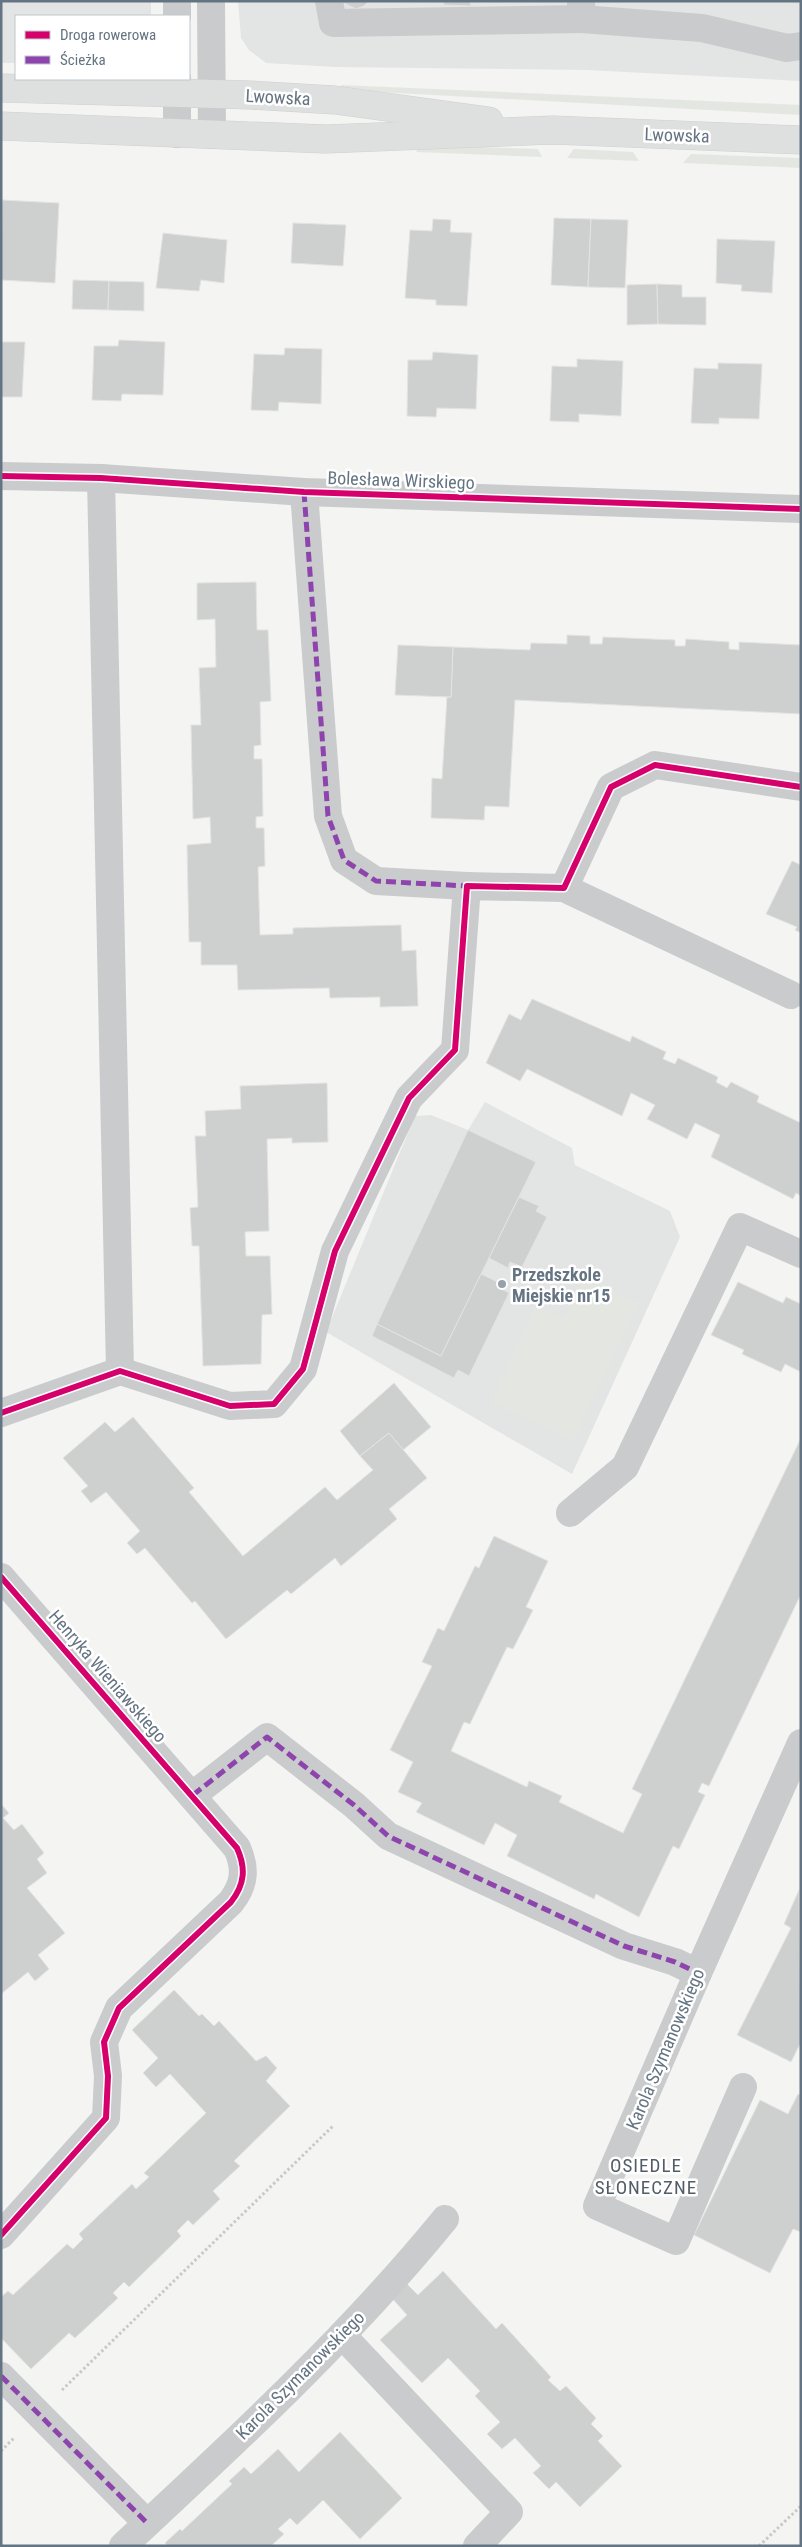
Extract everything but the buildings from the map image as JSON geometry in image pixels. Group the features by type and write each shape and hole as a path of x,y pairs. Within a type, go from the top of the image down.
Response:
{"main road":[{"name":"Lwowska","path":"1,88 177,86 212,94 335,100 553,130"},
{"name":"Lwowska","path":"1,126 177,134 336,138 553,130 801,140"}],"street":[{"path":"177,1 177,15"},
{"path":"211,1 212,135"},
{"path":"329,1 333,23 581,10 702,28 787,48 801,46"},
{"path":"177,86 177,134"},
{"name":"Bolesława Wirskiego","path":"1,476 100,478 304,492 801,510"},
{"path":"100,478 120,1372"},
{"path":"304,492 328,816 344,860 376,881 467,886 564,888 791,995"},
{"path":"564,888 611,787 656,765 801,787"},
{"path":"1,1413 120,1372 230,1406 274,1404 303,1369 340,1243 409,1098 455,1050 467,886"},
{"path":"570,1513 625,1467 740,1227 801,1254"},
{"name":"Henryka Wieniawskiego","path":"1,1577 193,1795"},
{"path":"1,2235 106,2118 108,2076 104,2042 119,2008 231,1902 241,1885 244,1876 243,1861 237,1848 193,1795 267,1736 354,1805 388,1836 624,1946 675,1962 698,1973"},
{"name":"Karola Szymanowskiego","path":"743,2088 676,2241 597,2206 698,1973 801,1743"},
{"name":"Karola Szymanowskiego","path":"123,2546 342,2336 398,2277 445,2219"},
{"path":"342,2336 509,2512 477,2546"},
{"path":"1,2376 147,2523"}],"path":[{"path":"1,2451 334,2125"},
{"path":"759,2546 801,2506"}],"shaded area":[{"path":"1,1 151,1 151,15 15,15 15,63 1,63"},
{"path":"238,1 801,1 801,81 586,70 336,67 266,63 249,50 241,38"},
{"path":"341,85 801,105 801,115 342,90"},
{"path":"420,145 538,149 542,157 416,152"},
{"path":"574,149 633,152 639,161 567,158"},
{"path":"691,154 801,158 801,168 683,163"},
{"name":"Przedszkole Miejskie nr15","path":"485,1102 572,1148 575,1165 670,1211 680,1237 572,1474 326,1332 415,1116 431,1115 468,1130"},
{"path":"584,1277 638,1303 573,1441 491,1402 537,1306 564,1319"}],"marked path":[{"path":"304,492 328,816 344,860 376,881 467,886"},
{"path":"193,1795 267,1737 354,1805 388,1836 624,1946 675,1962 698,1973"},
{"path":"1,2376 147,2523"}],"cycle path":[{"path":"1,476 101,478 304,492 801,509"},
{"path":"1,1413 120,1371 230,1406 274,1404 303,1369 335,1251 409,1098 455,1050 467,886 564,888 611,787 655,765 801,787"},
{"path":"1,1577 237,1848 243,1869 239,1889 231,1902 119,2008 104,2042 108,2076 106,2118 1,2235"}],"place":[{"name":"Przedszkole Miejskie nr15","path":"502,1284"}],"district":[{"name":"OSIEDLE SŁONECZNE","path":"646,2176"}]}
